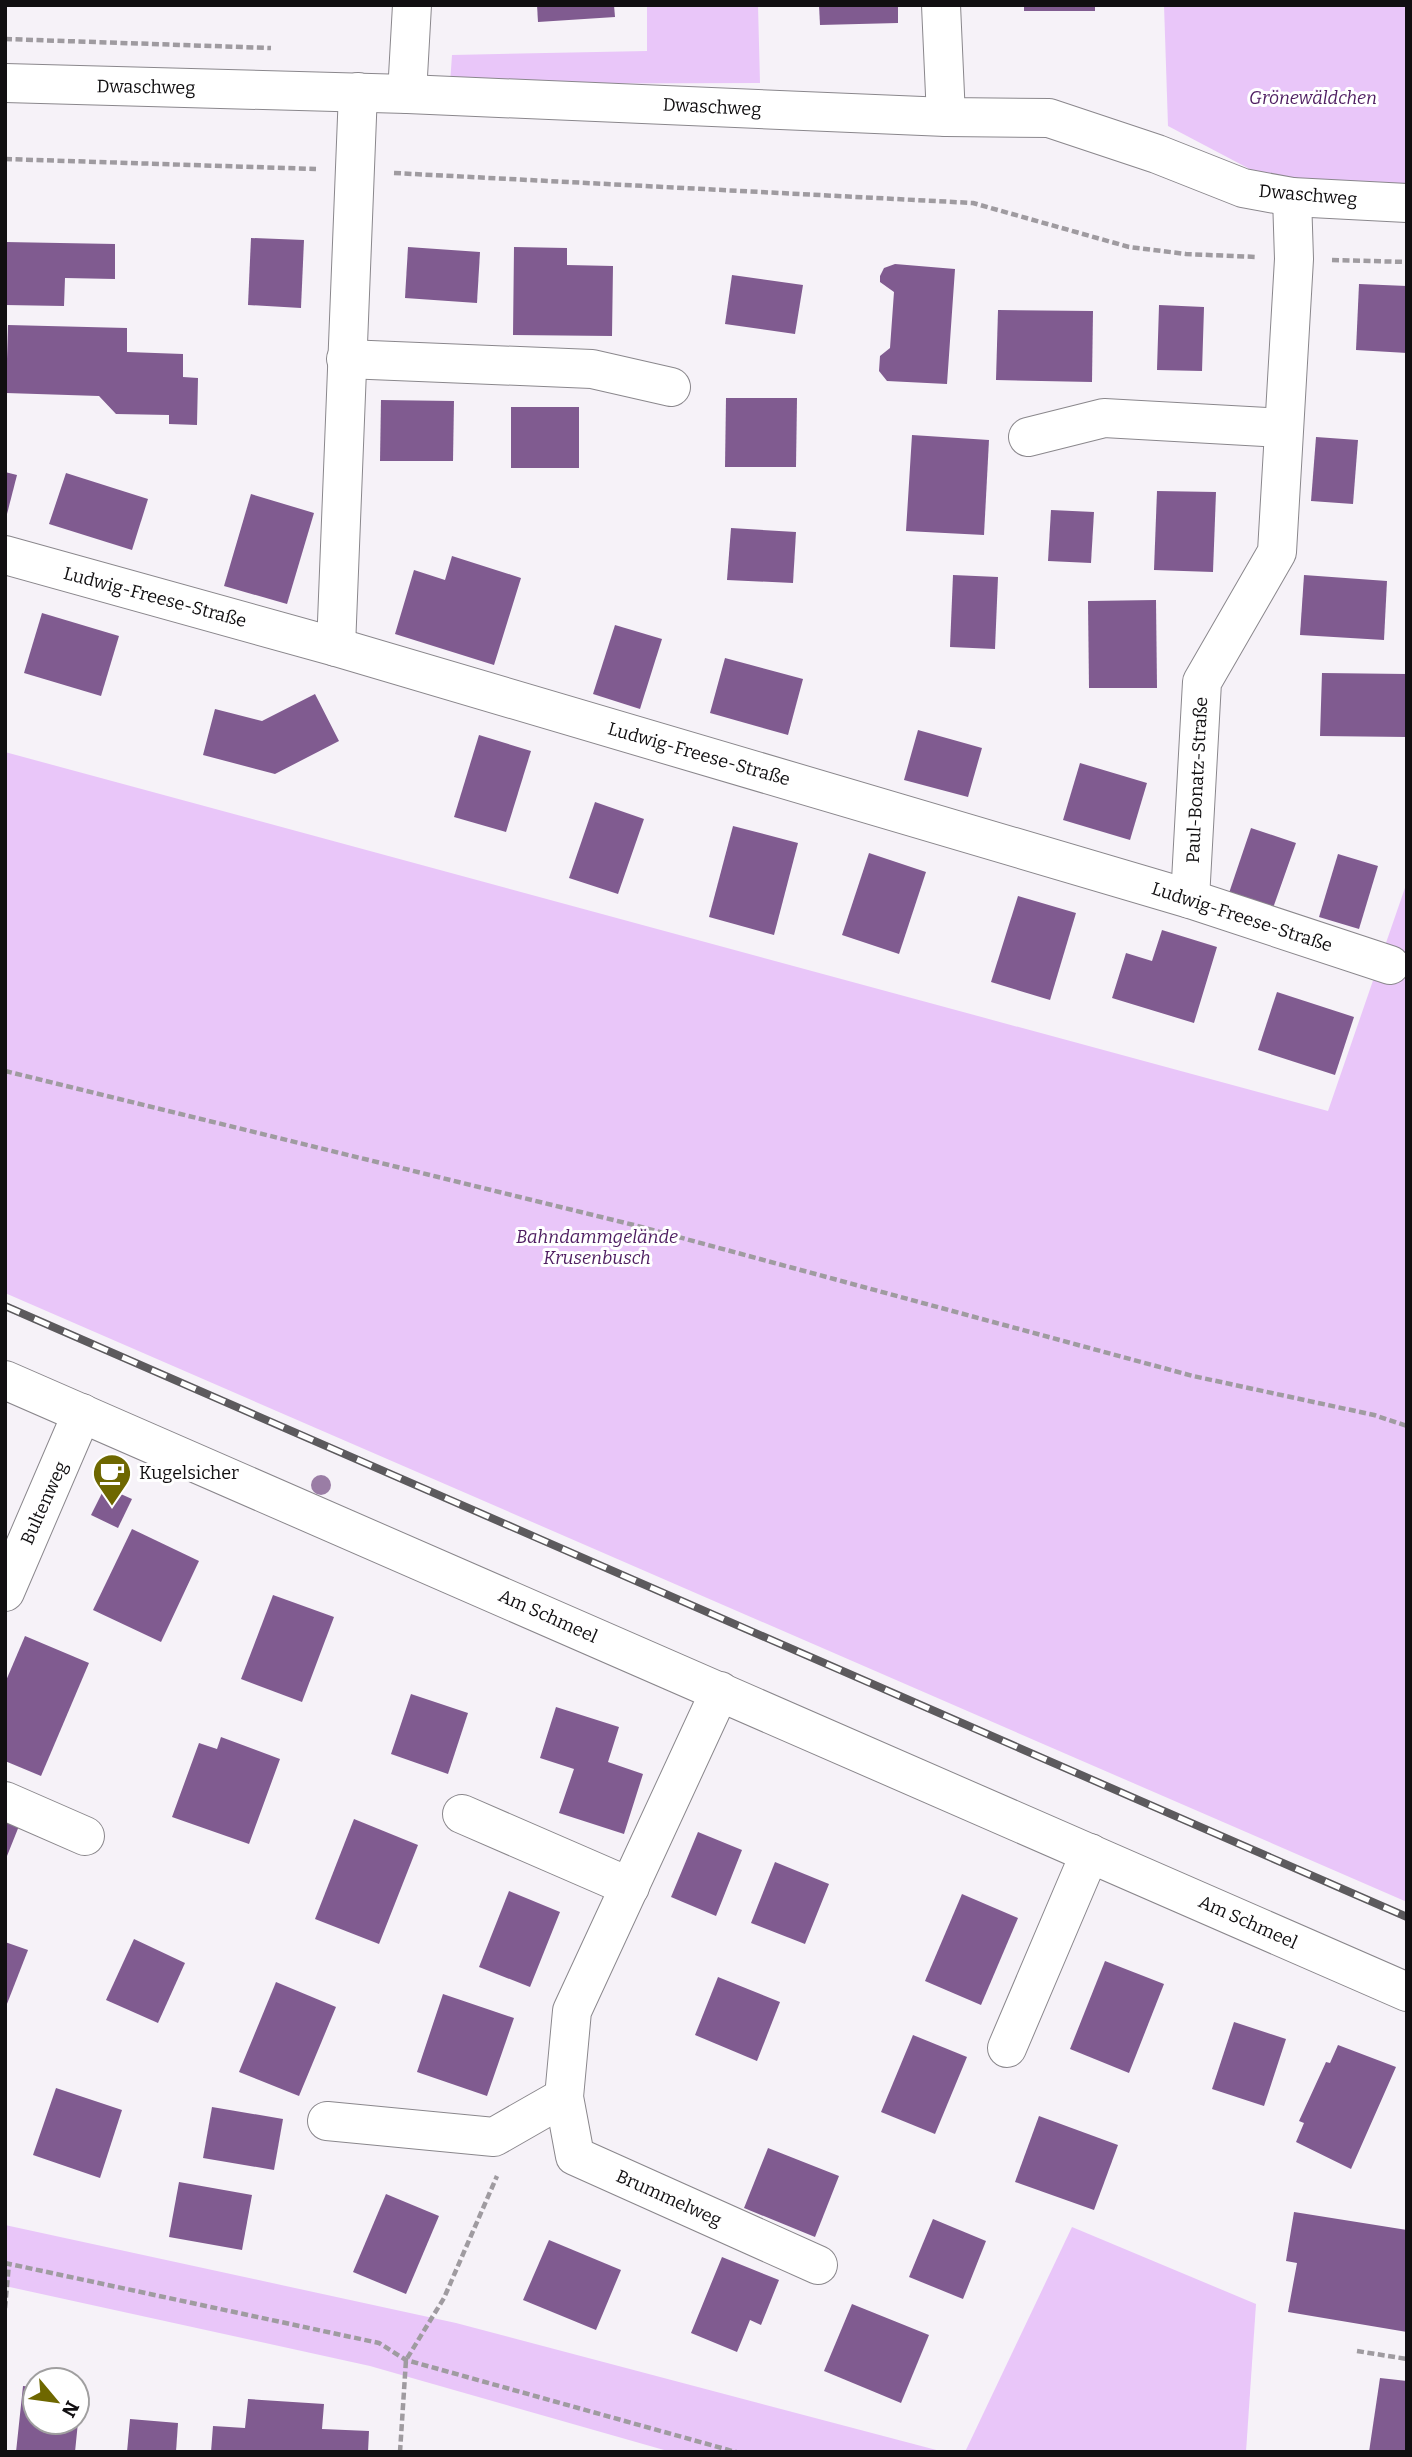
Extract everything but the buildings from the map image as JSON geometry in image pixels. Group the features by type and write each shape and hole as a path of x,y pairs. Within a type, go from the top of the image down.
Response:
{"street":[{"path":"407,94 412,5"},
{"path":"941,5 946,117"},
{"name":"Dwaschweg","path":"5,83 358,92 946,117 1049,118 1157,154 1243,188 1292,197 1407,203"},
{"path":"336,647 358,92"},
{"name":"Paul-Bonatz-Straße","path":"1190,899 1202,682 1278,552 1294,259 1292,197"},
{"path":"346,359 592,369 671,387"},
{"path":"1028,437 1104,418 1283,428"},
{"name":"Ludwig-Freese-Straße","path":"5,555 336,647 1190,899 1390,965"},
{"name":"Am Schmeel","path":"5,1380 1407,1992"},
{"name":"Bultenweg","path":"5,1592 82,1413"},
{"name":"Brummelweg","path":"720,1691 572,2011 564,2097 575,2156 818,2265"},
{"path":"5,1801 85,1836"},
{"path":"462,1814 630,1886"},
{"path":"1007,2048 1090,1853"},
{"path":"327,2121 495,2137 564,2097"}],"path":[{"path":"5,159 355,170 973,203 1129,247 1186,254 1407,262"},
{"path":"5,1071 634,1225 1193,1376 1374,1415 1407,1426"},
{"path":"400,2452 406,2360 444,2298 500,2169"},
{"path":"5,2308 7,2264 379,2343 406,2360 736,2452"},
{"path":"1357,2351 1407,2359"}],"green space":[{"path":"647,5 758,5 760,83 450,84 452,55 647,51"},
{"name":"Grönewäldchen","path":"1164,5 1407,5 1407,196 1295,193 1168,126"},
{"name":"Bahndammgelände Krusenbusch","path":"5,752 1328,1111 1407,882 1407,1902 5,1293"},
{"path":"5,2225 456,2323 944,2452 671,2452 370,2366 5,2286"},
{"path":"1072,2227 1256,2304 1246,2452 965,2452"}],"railway":[{"path":"5,1306 1407,1917"}],"place":[{"name":"Kugelsicher","path":"112,1507"}]}
